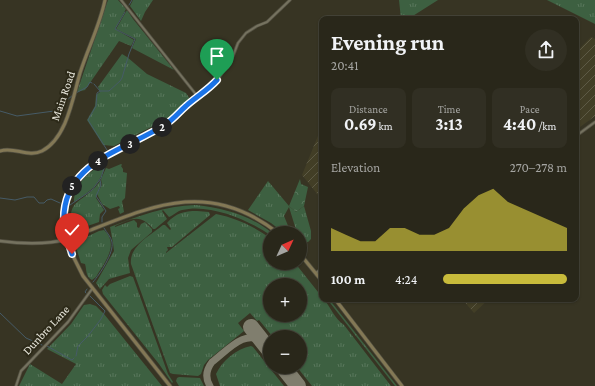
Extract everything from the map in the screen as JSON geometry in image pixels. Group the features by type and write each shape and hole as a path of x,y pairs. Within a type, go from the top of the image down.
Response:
{"main road":[{"name":"Main Road","path":"0,151 8,148 25,153 39,152 53,141 71,107 76,87 105,0"},
{"path":"170,386 92,289 76,263 68,239 156,206 191,201 212,203 239,210 268,226"},
{"path":"307,262 319,277"},
{"path":"337,302 402,386"}],"street":[{"path":"121,0 198,97"},
{"path":"0,241 42,243 68,239 64,225 65,203 68,193 78,178 88,167 173,119 187,105 208,90 217,80 233,56 238,43 246,33 267,22 290,0"},
{"path":"579,134 595,122"},
{"name":"Dunbro Lane","path":"16,386 21,371 68,322 92,289"}],"shaded area":[{"path":"591,37 595,39 595,116 579,128 579,49"},
{"path":"319,133 319,196 302,175"},
{"path":"465,302 486,302 474,313"}],"green space":[{"path":"108,0 118,0 126,9 115,29 134,40 131,46 119,41 85,90 77,92"},
{"path":"133,0 153,0 141,21 130,6"},
{"path":"399,0 438,0 413,16 401,16"},
{"path":"547,0 595,0 595,24"},
{"path":"127,10 174,70 132,48 136,39 116,29"},
{"path":"122,54 147,74 186,93 190,99 167,119 114,146 103,145 87,120 95,106 96,95 100,92 98,87"},
{"path":"121,164 123,172 127,173 125,198 122,201 124,212 120,214 118,209 120,208 119,206 110,209 102,204 97,194 96,198 104,210 100,214 99,222 73,231 71,212 74,206 100,181 101,185 98,192 102,185 101,179 106,168 109,169"},
{"path":"103,165 105,167 96,184 74,202 76,190 79,185 87,175"},
{"path":"300,179 301,184 308,187 304,206 296,212 289,206"},
{"path":"268,181 296,212 304,206 311,231 311,239 307,242 307,226 295,226 289,207 284,216 288,226 275,226 248,210"},
{"path":"196,205 226,210 255,221 263,226 263,230 228,214 193,208 179,211 169,217 163,210 162,211 167,219 155,229 139,219 126,221 173,207"},
{"path":"197,211 209,212 210,215 172,247 167,247 168,250 166,253 216,214 237,220 257,230 263,234 263,270 301,270 307,278 263,278 263,322 307,322 307,278 319,293 319,302 326,302 335,316 344,325 391,386 312,386 303,374 307,374 307,330 267,330 259,320 257,321 250,313 238,323 244,331 208,360 204,365 201,374 198,376 170,373 131,264 131,258 137,246 163,225 170,230 171,229 167,223 180,213"},
{"path":"134,220 139,228 141,224 145,222 152,229 152,232 131,250 128,258 130,273 109,279 100,289 96,283 114,251 110,227 126,221 115,227"},
{"path":"104,230 109,236 111,248 103,266 96,277 92,280 87,275 85,264 81,263 75,244 78,241"},
{"path":"130,276 133,277 168,374 173,382 172,383 159,364 103,294 102,290 105,285 107,287 110,284"},
{"path":"329,302 331,302 397,386 395,386"},
{"path":"90,304 96,306 104,314 162,386 19,386 30,364 62,384 76,364 47,349 71,324 84,305"},
{"path":"251,346 253,347 263,360 263,374 274,374 284,386 220,386 216,374 219,369 230,356"},
{"path":"179,377 200,378 204,386 179,386 176,381"}],"waterway":[{"path":"129,5 132,0"},
{"path":"107,150 88,120 96,106 97,93 100,91 109,91 122,78 135,39 115,29 125,12"},
{"path":"76,93 87,87 90,82 92,83"},
{"path":"94,84 100,91"},
{"path":"0,111 17,116 54,111 73,95"},
{"path":"70,205 92,190 101,178 107,159"},
{"path":"100,180 101,185 96,196 106,211 102,217 102,222"},
{"path":"0,198 15,200 34,197 39,203 44,203 51,199 60,203"},
{"path":"93,282 106,263 111,252 111,238 104,228"},
{"path":"86,293 85,292 87,289"},
{"path":"76,356 78,346 88,336 105,311 90,296"},
{"path":"0,313 26,338 42,345"},
{"path":"47,346 72,360 74,358"}],"taxiway":[{"path":"210,386 207,377 207,371 210,365 230,347 237,342 250,338 257,339 263,342"}],"runway":[{"path":"251,327 263,342"},
{"path":"289,374 298,386"}],"route":[{"path":"72,254 64,225 64,212 68,193 74,182 88,167 97,161 167,124 187,105 208,90 217,80"}]}
